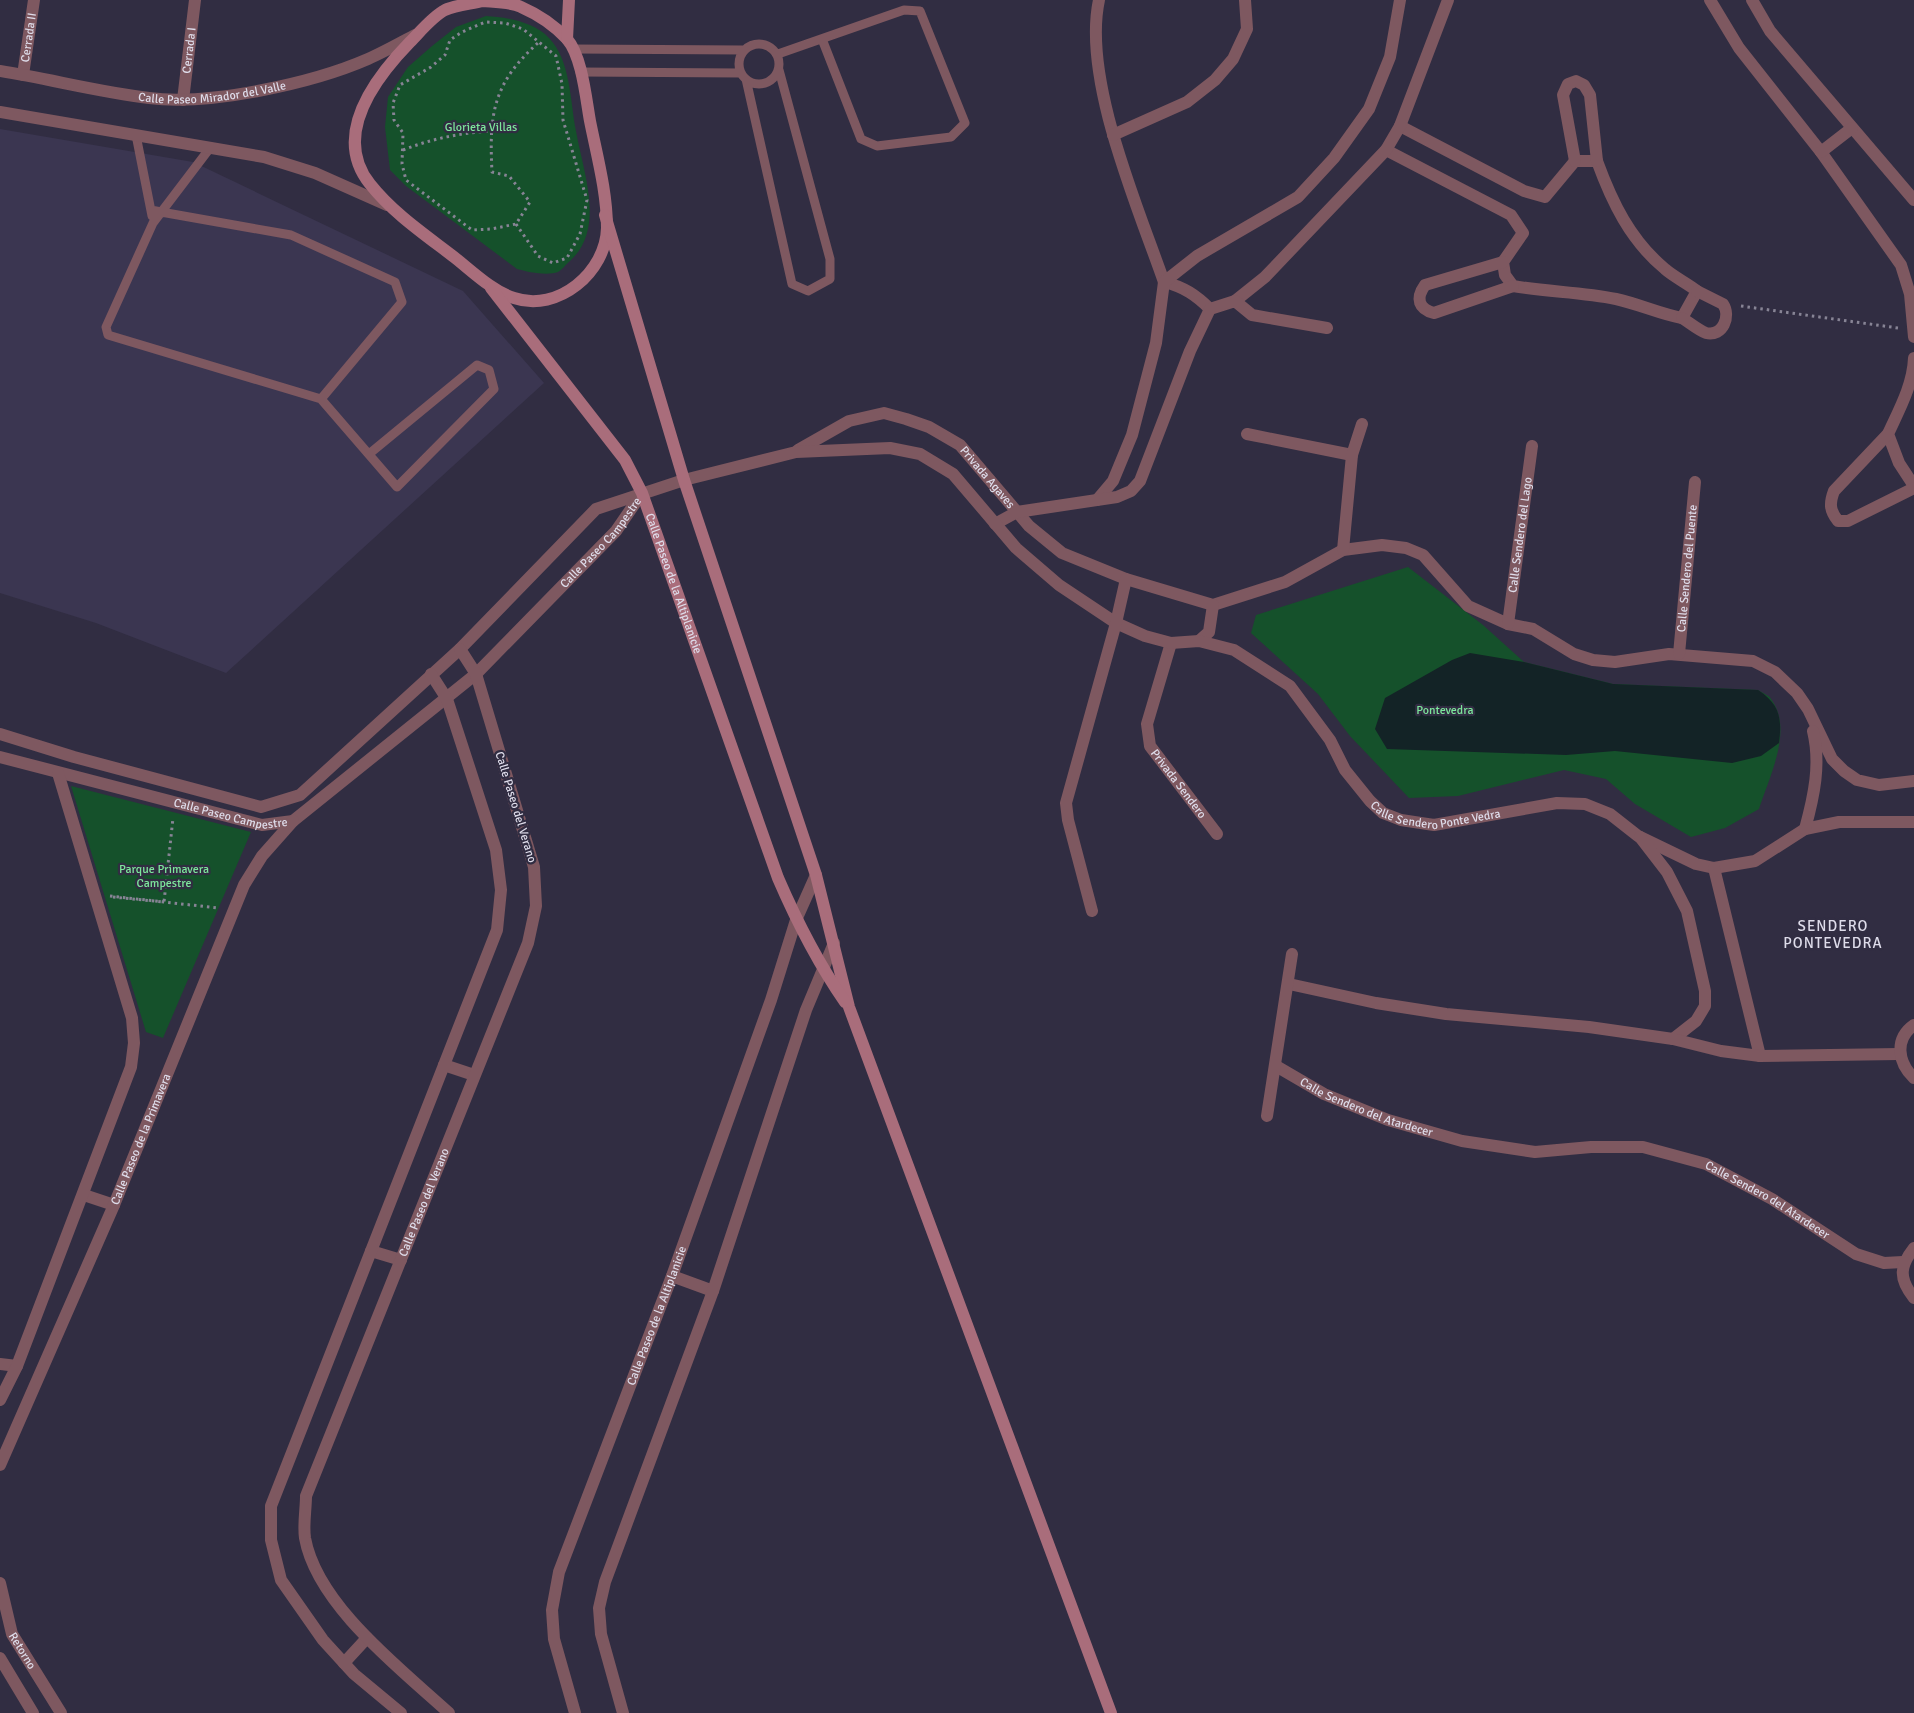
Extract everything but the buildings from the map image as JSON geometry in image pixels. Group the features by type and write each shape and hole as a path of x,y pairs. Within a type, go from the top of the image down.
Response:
{"main road":[{"path":"453,0 390,62 368,92 358,119 353,151 363,176 387,205 486,282 514,298 537,301 562,295 584,281 600,256 607,229 603,184 580,72 570,44 569,0"},
{"path":"444,10 483,0 520,6 553,27 570,44"},
{"path":"605,215 684,480 816,875 849,1007 1111,1713"},
{"name":"Calle Paseo de la Altiplanicie","path":"486,282 625,460 642,493 778,878 796,920 822,969 849,1007"}],"street":[{"name":"Cerrada II","path":"23,75 34,0"},
{"name":"Cerrada I","path":"183,100 195,0"},
{"path":"1097,500 1113,482 1132,434 1156,343 1164,282 1113,135 1100,78 1096,41 1099,0"},
{"path":"1113,135 1188,102 1215,80 1233,59 1247,29 1245,0"},
{"path":"1164,282 1197,256 1298,197 1334,158 1369,110 1390,57 1400,0"},
{"path":"995,524 1017,512 1117,497 1131,491 1140,481 1190,351 1210,309 1235,301 1271,270 1386,150 1400,126 1448,0"},
{"path":"1710,0 1739,48 1821,152 1901,265 1912,292 1914,337"},
{"path":"1752,0 1770,31 1914,200"},
{"name":"Calle Paseo Mirador del Valle","path":"0,71 150,98 183,100 224,97 324,75 368,59 418,34"},
{"path":"1386,150 1511,215 1523,233 1503,262 1425,285 1419,293 1419,303 1424,310 1434,314 1513,286 1548,292 1589,294 1618,300 1682,318 1705,332 1713,333 1720,330 1725,323 1727,314 1723,304 1697,291 1666,270 1644,250 1623,222 1597,161 1590,96 1584,86 1576,81 1568,84 1563,94 1576,161"},
{"path":"0,112 264,157 315,173 387,205"},
{"path":"1400,126 1524,191 1545,198 1576,161"},
{"path":"1821,152 1852,128"},
{"path":"1576,161 1597,161"},
{"path":"1503,262 1505,275 1513,286"},
{"path":"1164,282 1181,287 1197,296 1210,309"},
{"path":"1682,318 1697,291"},
{"path":"1235,301 1252,315 1327,328"},
{"path":"1888,434 1899,463 1914,487 1848,521 1838,521 1832,513 1830,501 1834,491 1888,434 1905,396 1913,371 1914,358"},
{"name":"Privada Agaves","path":"796,452 848,421 884,413 929,427 960,445 1017,512 1062,553 1126,579"},
{"path":"1343,550 1352,455 1362,424"},
{"path":"1248,434 1352,455"},
{"name":"Calle Sendero del Lago","path":"1508,624 1532,446"},
{"name":"Privada Agaves","path":"642,493 684,480 796,452 890,448 920,454 953,474 1016,548 1058,585 1116,623"},
{"name":"Calle Sendero del Puente","path":"1679,654 1695,482"},
{"name":"Calle Paseo Campestre","path":"0,734 261,807 300,795 460,649 596,509 642,493"},
{"name":"Calle Paseo Campestre","path":"0,758 262,825 293,821 476,674 616,531 642,493"},
{"path":"1092,911 1068,820 1066,803 1116,623 1126,579 1213,606 1285,582 1343,550 1382,545 1406,548 1422,556 1468,606 1508,624 1534,629 1574,654 1593,660 1615,662 1669,654 1753,661 1775,672 1797,693 1808,709 1832,759 1844,771 1857,780 1879,785 1914,781"},
{"path":"1199,641 1208,632 1213,606"},
{"name":"Calle Sendero Ponte Vedra","path":"1116,623 1145,636 1171,643 1199,641 1234,650 1290,686 1330,740 1345,770 1383,813 1402,820 1434,825 1556,803 1585,804 1610,814 1638,836 1696,864 1714,868 1755,861 1806,829 1838,822 1914,822"},
{"name":"Privada Sendero","path":"1171,643 1147,724 1147,736 1150,746 1217,834"},
{"name":"Calle Paseo del Verano","path":"449,1713 367,1638 318,1577 305,1538 306,1496 528,943 536,906 534,868 476,674 460,649"},
{"path":"401,1713 354,1674 323,1640 280,1580 271,1540 271,1506 497,930 501,890 496,850 447,699 432,674"},
{"path":"1806,829 1813,800 1818,752 1808,709"},
{"path":"45,770 50,749"},
{"path":"0,1400 17,1366 84,1195 131,1067 134,1043 132,1018 58,773"},
{"name":"Calle Paseo de la Primavera","path":"0,1465 114,1205 244,886 262,856 293,821"},
{"path":"1638,836 1667,872 1687,911 1705,991 1705,1006 1696,1021 1673,1039"},
{"path":"1714,868 1760,1056"},
{"name":"Calle Paseo de la Altiplanicie","path":"575,1713 554,1639 552,1610 559,1572 672,1276 771,1000 796,920 816,875"},
{"path":"623,1713 601,1634 599,1608 605,1582 713,1291 806,1010 834,943"},
{"path":"1268,1116 1292,954"},
{"path":"1289,984 1376,1003 1446,1014 1589,1027 1673,1039 1721,1051 1760,1056 1899,1054"},
{"path":"1914,1024 1902,1038 1899,1054 1905,1070 1914,1078"},
{"path":"444,1065 474,1075"},
{"name":"Calle Sendero del Atardecer","path":"1276,1066 1324,1094 1379,1117 1462,1141 1535,1152 1591,1147 1643,1147 1706,1164 1772,1199 1856,1254 1884,1263 1903,1262"},
{"path":"84,1195 114,1205"},
{"path":"1914,1248 1903,1262 1904,1285 1914,1298"},
{"path":"371,1251 401,1260"},
{"path":"672,1276 713,1291"},
{"path":"0,1364 17,1366"},
{"name":"Retorno","path":"0,1583 12,1634 61,1713"},
{"path":"344,1663 367,1638"},
{"path":"0,1658 33,1713"}],"lane":[{"path":"778,54 904,10 920,11 965,123 951,136 877,146 861,138 822,39"},
{"path":"570,44 744,50 758,43 773,48 778,54 779,70 830,259 830,279 808,292 792,284 739,65 744,50"},
{"path":"580,72 743,76 760,84 775,78 779,70"},
{"path":"136,135 153,223"},
{"path":"210,148 153,223 106,326 108,335 321,399 397,487 494,390 490,370 477,365 369,454"},
{"path":"151,210 291,235 395,282 402,302 321,399"}],"path":[{"path":"516,224 538,256 553,263 567,258 580,234 586,200 563,120 562,84 556,56 539,42 522,29 505,23 485,22 462,32 450,40 445,55 431,67 400,85 393,103 394,120 402,133 404,150 402,164 406,180 472,230 491,230 516,224 530,202 509,176 492,172 490,131 500,89 518,60 539,42"},
{"path":"404,150 439,139 490,131"},
{"path":"1723,304 1913,330"},
{"path":"174,812 164,902 105,896 218,908"},
{"path":"214,917 222,900"}],"shaded area":[{"path":"0,129 193,162 463,291 544,383 226,673 96,623 0,593"},
{"path":"1470,653 1524,662 1613,684 1758,690 1771,701 1778,713 1780,727 1779,743 1761,756 1732,763 1615,751 1566,755 1387,749 1375,729 1385,698 1452,660"}],"green space":[{"name":"Glorieta Villas","path":"486,16 519,21 536,28 549,38 556,47 566,70 576,131 587,181 590,216 587,233 581,248 558,272 543,274 517,269 406,186 390,170 385,127 388,97 408,67 432,46 456,27"},
{"name":"Pontevedra","path":"1408,567 1483,625 1524,662 1613,684 1758,690 1767,695 1777,711 1780,739 1773,768 1759,809 1725,828 1691,837 1635,804 1606,779 1564,770 1458,796 1409,798 1350,736 1318,694 1251,633 1256,615"},
{"name":"Parque Primavera Campestre","path":"71,786 251,832 163,1038 146,1032"}],"district":[{"name":"SENDERO PONTEVEDRA","path":"1833,934"}]}
